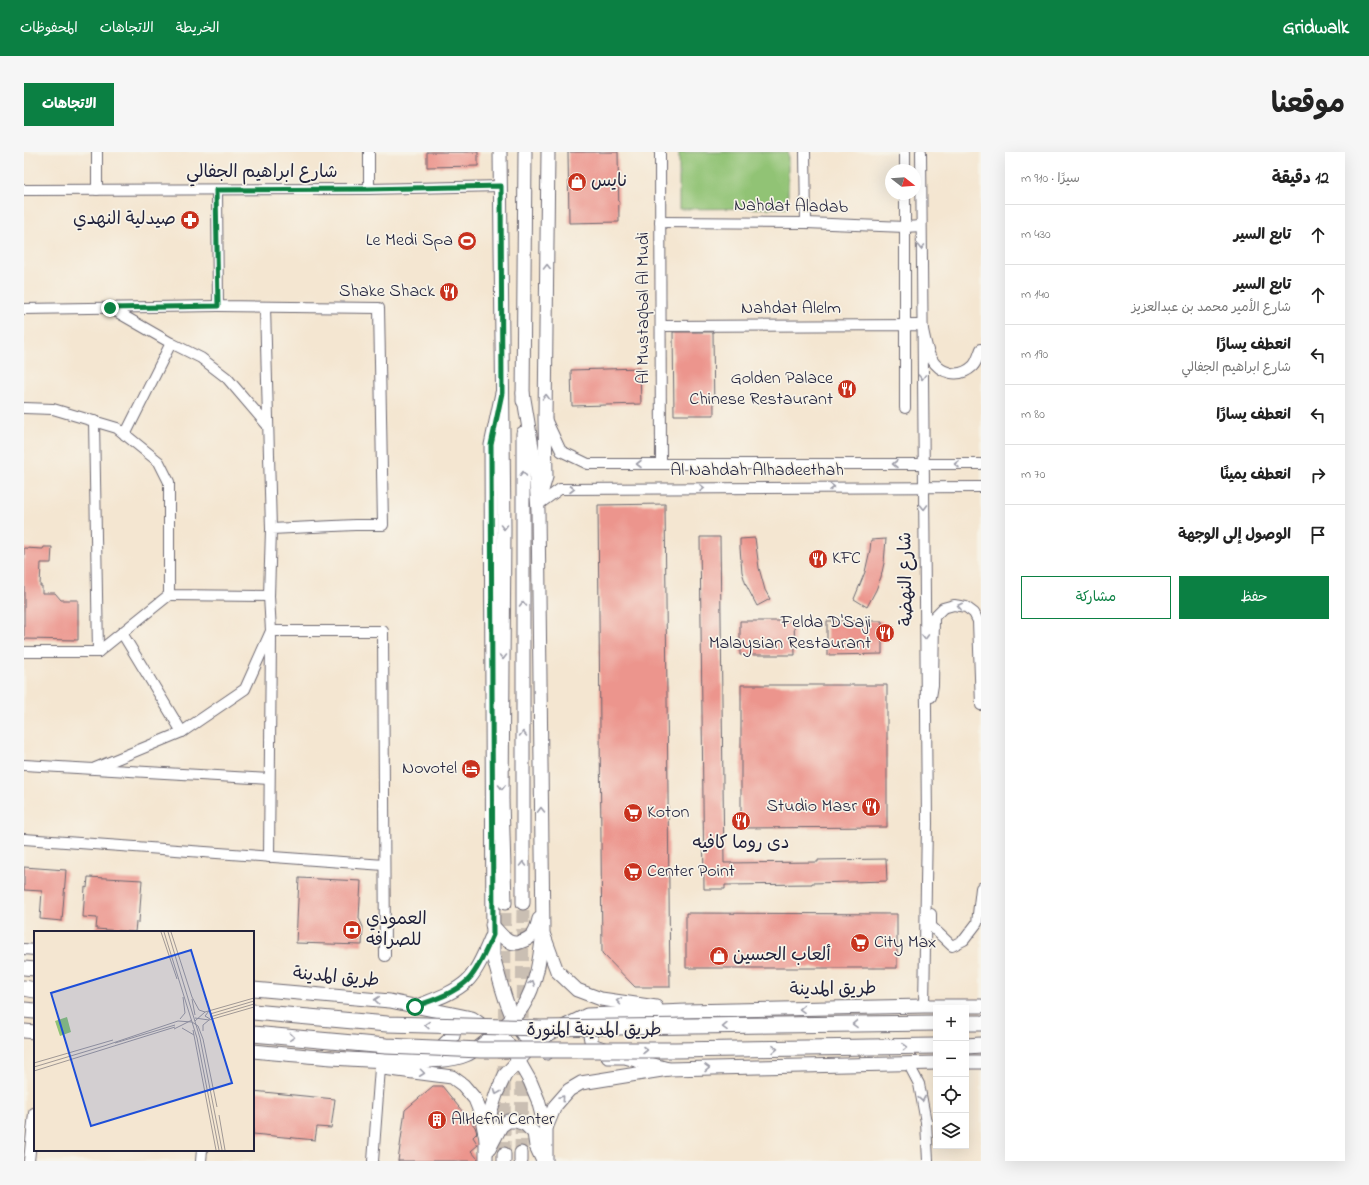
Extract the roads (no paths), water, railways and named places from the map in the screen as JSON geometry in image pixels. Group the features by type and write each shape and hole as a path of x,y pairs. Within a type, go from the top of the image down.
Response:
{"highway":[{"path":"24,988 34,990"},
{"path":"24,1010 34,1012"},
{"name":"طريق المدينة المنورة","path":"254,1012 387,1024 541,1028 933,1023"},
{"path":"969,1023 981,1023"},
{"name":"طريق المدينة المنورة","path":"254,1034 386,1046 482,1050 674,1050 933,1046"},
{"path":"969,1046 981,1045"}],"main road":[{"path":"500,152 504,536 502,801 505,903"},
{"path":"523,903 523,393 525,152"},
{"path":"538,505 546,477 548,152"},
{"path":"502,393 491,445 493,956 503,993 513,1017 523,1034 534,1044 548,1054 625,1058"},
{"path":"376,1064 434,1061 465,1055 495,1034 523,1006 536,973 542,932 538,505 534,465 523,393"},
{"path":"492,930 501,935 508,942 516,944 529,939 536,930 542,908"},
{"path":"415,1007 454,991 468,980 479,964 492,930"},
{"path":"542,932 557,971 577,990 601,999 686,1011"},
{"path":"24,968 34,970"},
{"name":"طريق المدينة","path":"254,989 390,1001 415,1007"},
{"name":"طريق المدينة","path":"686,1011 981,1006"},
{"path":"415,1007 472,1018 507,1043 519,1060 533,1087 546,1128"},
{"path":"376,1064 438,1050 453,1036 454,1029 447,1018 415,1007"},
{"path":"486,1158 486,1139 491,1110 497,1092 505,1075 534,1044 547,1035 587,1015 686,1011"},
{"path":"627,1014 596,1024 590,1035 592,1045 625,1058 668,1069"},
{"path":"24,1031 34,1032"},
{"path":"254,1051 314,1056 376,1064 452,1077 463,1085 475,1099 481,1114 486,1139"},
{"path":"969,1062 981,1062"},
{"path":"544,1161 546,1128 555,1106 569,1090 581,1082 668,1069 933,1063"},
{"path":"486,1158 501,1126 508,1121 516,1121 525,1124 534,1133 536,1146 544,1161"}],"street":[{"path":"97,152 97,190"},
{"path":"368,152 368,189"},
{"name":"Al Mustaqbal Al Mudi","path":"660,152 661,464"},
{"path":"805,152 806,223"},
{"path":"905,152 905,164"},
{"name":"شارع النهضة","path":"921,152 922,325 929,464 924,487 927,823 924,1006"},
{"name":"شارع ابراهيم الجفالي","path":"24,190 368,189 501,186"},
{"path":"216,190 218,306"},
{"path":"905,200 905,408"},
{"name":"Nahdat Aladab","path":"660,222 806,223 905,227 921,226"},
{"path":"24,309 218,306 379,308 383,526 355,525 270,529"},
{"path":"265,307 270,529 269,596 271,631 269,857"},
{"path":"110,308 171,344 201,358 227,378 268,426"},
{"path":"922,325 931,358 943,371 950,374 963,373 974,365 981,349"},
{"name":"Nahdat Alelm","path":"661,326 922,325"},
{"path":"125,435 171,344"},
{"path":"24,408 53,409 117,428 159,462 169,482 168,595"},
{"name":"Al Nahdah Alhadeethah","path":"546,418 561,451 588,464 980,464"},
{"path":"94,421 98,652"},
{"name":"Al Nahdah Alhadeethah","path":"538,505 560,489 981,486"},
{"path":"24,652 98,652 168,595 269,596"},
{"path":"926,736 933,685 934,617 943,608 954,605 966,607 974,613 978,621 981,705"},
{"path":"93,769 182,732 245,689 271,631"},
{"path":"271,631 383,631 385,956"},
{"path":"122,633 182,732"},
{"path":"24,765 269,779"},
{"path":"927,823 930,862 931,926 952,946 964,940 977,923 981,888"},
{"path":"24,839 384,864"},
{"path":"24,949 34,950"},
{"path":"373,1161 376,1064"},
{"path":"908,1064 919,1084 926,1122 928,1161"},
{"path":"29,1161 34,1113"},
{"path":"201,1161 202,1151"}],"tunnel":[{"path":"504,1154 505,903"},
{"path":"522,1037 523,903"},
{"path":"521,1153 522,1063"}],"place":[{"name":"نايس","path":"577,182"},
{"name":"صيدلية النهدي","path":"190,220"},
{"name":"Le Medi Spa","path":"467,241"},
{"name":"Shake Shack","path":"449,292"},
{"name":"Golden Palace Chinese Restaurant","path":"847,389"},
{"name":"KFC","path":"818,559"},
{"name":"Felda D'Saji Malaysian Restaurant","path":"885,633"},
{"name":"Novotel","path":"471,769"},
{"name":"Studio Masr","path":"871,807"},
{"name":"Koton","path":"633,813"},
{"name":"دى روما كافيه","path":"741,821"},
{"name":"Center Point","path":"633,872"},
{"name":"العمودي للصرافه","path":"352,930"},
{"name":"City Max","path":"860,943"},
{"name":"ألعاب الحسين","path":"719,956"},
{"name":"AlHefni Center","path":"437,1120"}]}
